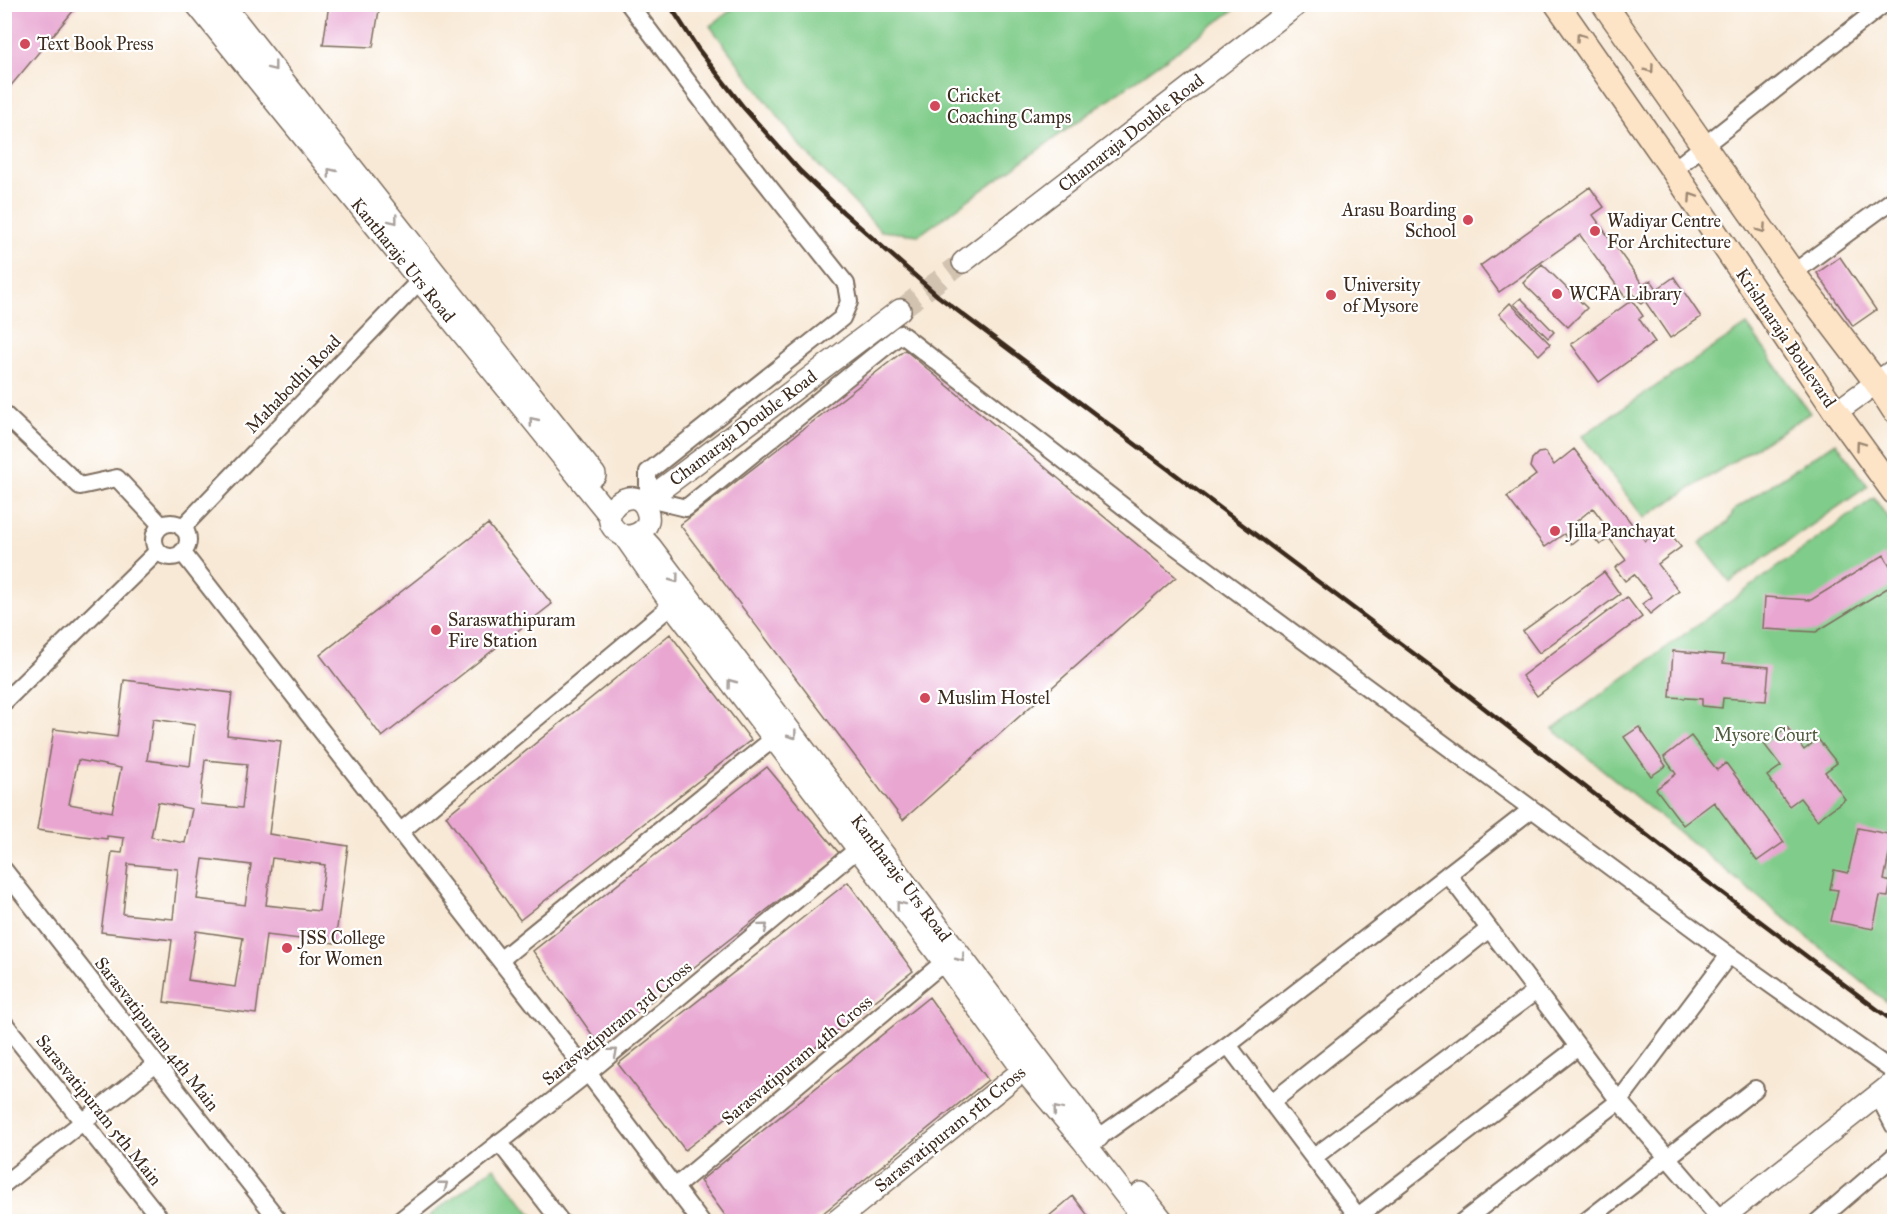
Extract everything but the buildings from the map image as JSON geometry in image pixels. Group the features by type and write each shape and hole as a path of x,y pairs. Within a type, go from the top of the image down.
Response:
{"main road":[{"name":"Krishnaraja Boulevard","path":"1557,4 1673,170 1836,412 1894,492"},
{"path":"1604,4 1793,273 1886,376 1894,410"}],"street":[{"name":"Kantharaje Urs Road","path":"196,4 241,44 613,509"},
{"name":"Kantharaje Urs Road","path":"223,4 241,44"},
{"path":"629,4 731,139 846,284 849,303 842,318 648,472 646,501 648,520 646,526 631,535 613,528 613,509 625,498 632,498 646,501 686,508 901,334 1159,534 1728,955 1894,1072"},
{"name":"Chamaraja Double Road","path":"963,262 1298,4"},
{"path":"1673,170 1884,4"},
{"path":"1793,273 1894,200"},
{"name":"Mahabodhi Road","path":"182,528 425,274"},
{"name":"Chamaraja Double Road","path":"646,501 900,309"},
{"path":"1836,412 1886,376"},
{"path":"4,414 80,486 117,478 162,526"},
{"path":"173,523 182,528 187,537 182,552 173,557 168,557 158,551 154,540 155,534 162,526 173,523"},
{"name":"Kantharaje Urs Road","path":"631,535 672,605 773,739 864,844 1030,1064 1083,1141 1146,1221"},
{"name":"Kantharaje Urs Road","path":"631,535 658,556 864,844 944,962 1030,1064 1098,1138 1164,1221"},
{"path":"4,702 158,551"},
{"path":"182,552 701,1221"},
{"path":"400,832 672,605"},
{"path":"500,960 773,739"},
{"path":"1098,1138 1228,1045 1532,809"},
{"name":"Sarasvatipuram 3rd Cross","path":"398,1221 588,1073 864,844"},
{"name":"Sarasvatipuram 4th Main","path":"4,870 280,1221"},
{"path":"1448,874 1619,1101 1718,1220 1886,1088 1894,1126"},
{"path":"1272,1102 1489,929"},
{"path":"1462,1221 1619,1101 1728,955"},
{"name":"Sarasvatipuram 4th Cross","path":"675,1187 944,962"},
{"path":"1314,1157 1536,991"},
{"name":"Sarasvatipuram 5th Main","path":"4,1023 163,1221"},
{"path":"1228,1045 1360,1219 1578,1047"},
{"path":"4,1184 156,1064"},
{"name":"Sarasvatipuram 5th Cross","path":"835,1221 1030,1064"},
{"path":"1585,1221 1755,1089"},
{"path":"500,1142 561,1221"},
{"path":"1817,1221 1894,1156"}],"green space":[{"name":"Cricket Coaching Camps","path":"738,5 1241,5 919,235 881,231 801,147 710,26"},
{"path":"1747,325 1810,413 1644,518 1582,436"},
{"path":"1836,442 1868,486 1730,582 1700,543 1727,523 1735,509"},
{"name":"Mysore Court","path":"1874,498 1894,527 1894,1008 1553,729"},
{"path":"494,1167 537,1221 423,1221"}],"tunnel":[{"path":"900,310 963,262"}],"railway":[{"path":"669,4 698,49 744,108 800,171 938,296 1429,665 1680,861 1894,1022"}],"place":[{"name":"Text Book Press","path":"25,44"},
{"name":"Cricket Coaching Camps","path":"935,106"},
{"name":"Arasu Boarding School","path":"1468,220"},
{"name":"Wadiyar Centre For Architecture","path":"1595,231"},
{"name":"WCFA Library","path":"1557,294"},
{"name":"University of Mysore","path":"1331,295"},
{"name":"Jilla Panchayat","path":"1555,531"},
{"name":"Saraswathipuram Fire Station","path":"436,630"},
{"name":"Muslim Hostel","path":"925,698"},
{"name":"JSS College for Women","path":"287,948"}]}
